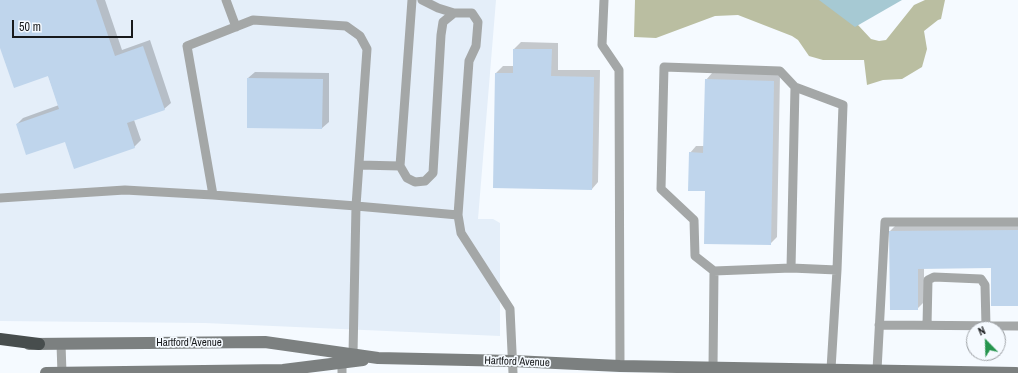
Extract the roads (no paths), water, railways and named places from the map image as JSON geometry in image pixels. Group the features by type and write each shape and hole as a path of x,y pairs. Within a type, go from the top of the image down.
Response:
{"highway":[{"path":"0,339 39,344"}],"main road":[{"name":"Hartford Avenue","path":"0,344 265,342 378,358 513,367 579,369 620,366 714,367 793,371 831,369 1016,373"},
{"name":"Hartford Avenue","path":"46,373 297,371 342,368 378,358"}],"lane":[{"path":"226,0 236,27"},
{"path":"412,0 400,166 407,178 415,182 425,181 433,173 441,35 443,22 454,13"},
{"path":"422,0 438,8 454,13 472,13 478,22 476,46 469,61 458,215 462,233 510,308 513,367"},
{"path":"604,0 602,46 619,70 620,366"},
{"path":"213,195 187,46 253,20 346,26 360,36 367,49 356,206 353,354"},
{"path":"831,369 837,270 843,105 795,87 780,71 664,67 661,190 694,220 695,256 714,270 792,268 837,270"},
{"path":"792,268 795,87"},
{"path":"360,165 400,166"},
{"path":"0,198 125,190 213,195 458,215"},
{"path":"877,370 885,222 1018,222"},
{"path":"714,270 714,367"},
{"path":"927,325 928,280 934,277 981,279 985,285 986,321"},
{"path":"879,324 966,326"},
{"path":"1006,326 1018,326"},
{"path":"62,344 62,373"}],"water":[{"path":"819,0 902,0 855,27"}]}
